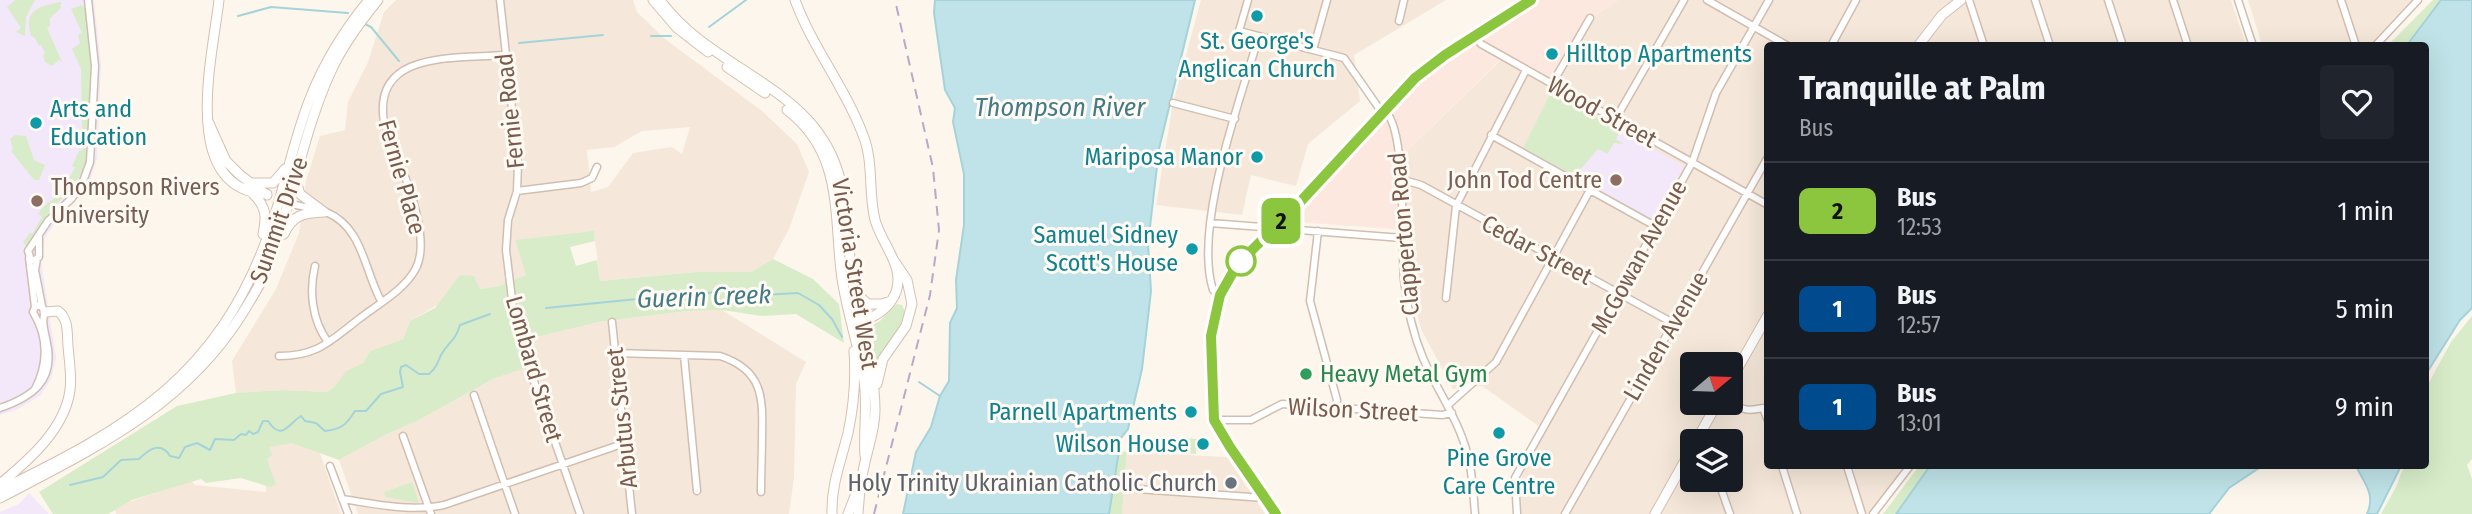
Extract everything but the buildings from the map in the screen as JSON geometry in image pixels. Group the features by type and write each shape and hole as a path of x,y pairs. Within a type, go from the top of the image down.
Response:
{"main road":[{"path":"219,0 208,91 208,142 215,160 232,181 253,194 264,206 266,214 259,256"},
{"name":"Summit Drive","path":"0,498 112,438 174,394 213,354 234,327 269,264 284,201 288,165 316,85 342,36 369,0"},
{"name":"Summit Drive","path":"0,487 126,421 169,389 207,349 227,321 296,177 320,98 332,69 355,30 378,0"},
{"name":"Victoria Street West","path":"653,0 691,40 793,114 816,143 828,166 835,191 841,270 875,396 874,430 860,483 848,514"},
{"name":"Victoria Street West","path":"660,0 695,35 797,110 823,140 836,163 844,188 866,393 866,457"},
{"path":"795,0 846,96 864,137 870,161 875,220 894,261 898,278 893,299 876,316 857,323 855,391 847,436 833,486 832,514"},
{"path":"1276,514 1214,420 1211,336 1220,295 1237,265 1384,113 1406,86 1422,72 1531,0"},
{"path":"1921,42 1941,16 1961,0"},
{"path":"207,119 226,161 240,175 267,194 284,201"},
{"path":"253,183 273,183 288,165"},
{"path":"296,177 300,194 324,212"},
{"path":"253,194 267,194"},
{"path":"269,264 289,223 295,217 302,213 324,212"},
{"path":"875,396 883,359 902,333 912,303 902,269 894,261"},
{"path":"854,290 867,304 882,304 893,299"},
{"path":"893,299 907,307 910,315"},
{"path":"0,487 52,434 65,412 71,388 67,325 58,311 40,312"},
{"path":"1743,359 1764,322"},
{"path":"1659,512 1680,471"},
{"name":"Victoria Street West","path":"858,514 860,483"}],"street":[{"path":"0,408 20,400 35,389 44,371 45,356 33,259 28,251 35,248 48,221 72,198 82,184 90,162 95,65 88,0"},
{"name":"Fernie Road","path":"500,0 518,163 517,191 508,220"},
{"name":"Clapperton Road","path":"1248,0 1239,31 1344,58 1384,113 1392,118 1400,179 1404,282 1415,337 1424,361 1452,413 1467,452 1475,514"},
{"path":"1313,50 1326,0"},
{"path":"1399,21 1404,0"},
{"path":"1615,120 1684,0"},
{"path":"1707,0 1781,42"},
{"name":"McGowan Avenue","path":"1517,514 1516,478 1692,163 1716,93 1769,0"},
{"path":"1833,42 1857,0"},
{"path":"1969,0 1983,42"},
{"path":"2035,0 2049,42"},
{"path":"2108,0 2122,42"},
{"path":"2173,0 2187,42"},
{"path":"2238,0 2252,42"},
{"path":"2341,0 2355,42"},
{"path":"2379,42 2418,0"},
{"path":"1552,84 1590,18"},
{"path":"1220,295 1213,290 1211,278 1210,223 1213,200 1259,36"},
{"name":"Wood Street","path":"1475,36 1481,44 1764,203"},
{"name":"Fernie Place","path":"279,356 307,354 328,342 403,285 415,271 420,259 421,227 384,122 382,109 389,83 396,74 412,64 504,55"},
{"path":"1446,298 1455,206 1527,70"},
{"path":"1173,103 1235,119"},
{"path":"1491,135 1655,226"},
{"name":"Linden Avenue","path":"1565,514 1764,164"},
{"path":"517,191 581,183 592,178 597,167"},
{"name":"Cedar Street","path":"1400,179 1421,185 1455,206 1674,323"},
{"path":"1448,405 1496,362 1590,190"},
{"path":"284,201 324,212 341,220 351,230 381,301"},
{"name":"Lombard Street","path":"508,220 506,250 513,307 529,367 580,514"},
{"path":"1210,223 1402,238"},
{"path":"1318,231 1310,301 1337,400 1336,407"},
{"path":"33,259 40,255 35,248"},
{"path":"314,265 310,284 312,299 323,335 328,342"},
{"name":"Arbutus Street","path":"612,322 632,514"},
{"path":"615,353 720,356 733,360 753,376 763,402 761,492"},
{"path":"684,355 696,491"},
{"path":"474,395 515,514"},
{"name":"Wilson Street","path":"1214,420 1251,420 1280,405 1442,415 1452,413"},
{"path":"1743,409 1750,411 1763,408 1764,411"},
{"path":"403,436 429,511"},
{"path":"342,499 429,511 504,482 625,443"},
{"path":"330,466 348,514"},
{"path":"1783,469 1797,514"},
{"path":"1848,469 1862,514"},
{"path":"1873,514 1908,469"},
{"path":"1137,489 1265,498"},
{"path":"1722,492 1730,514"}],"shaded area":[{"name":"Thompson Rivers University","path":"0,0 94,0 101,65 97,159 89,183 44,239 41,261 56,358 51,379 41,395 18,409 0,415"},
{"path":"396,0 633,0 637,12 665,39 762,111 797,144 809,172 789,229 773,259 751,272 696,272 600,281 594,232 515,241 527,275 439,304 410,321 403,339 370,351 363,363 346,371 327,392 283,390 236,393 232,361 276,289 299,233 306,181 320,136 345,130 348,102 368,62 384,12","holes":["690,127 682,154 672,147 633,153 608,187 591,192 587,150 614,147 642,131"]},
{"path":"1201,0 1446,0 1354,55 1360,101 1308,144 1296,186 1251,175 1242,215 1156,205 1173,103"},
{"path":"1531,0 1618,0 1596,15 1552,84 1503,57 1405,153 1404,230 1286,221 1407,86"},
{"path":"1618,0 2231,0 2245,42 1764,42 1764,469 1902,469 1869,514 1521,514 1520,481 1540,427 1482,386 1453,389 1422,331 1409,286 1404,230 1405,153 1504,57 1552,83 1596,15"},
{"path":"2248,0 2412,0 2374,42 2261,42"},
{"path":"1551,92 1684,166 1655,221 1523,148"},
{"path":"722,310 806,362 796,384 794,477 789,514 358,514 339,460 493,379 529,367 537,337 599,322 687,311"},
{"path":"315,439 341,514 116,514 114,507 191,481 195,485 266,492 264,445"},
{"path":"1127,452 1227,457 1265,514 1122,514"},
{"path":"29,493 49,514 0,514 19,504"}],"green space":[{"path":"15,0 35,0 26,17 25,36 16,32 21,28 7,7"},
{"path":"2433,0 2441,0 2409,42 2391,42"},
{"path":"61,2 60,9 50,18 50,26 47,28 62,62 59,60 52,66 45,62 41,45 31,36 29,20 40,8"},
{"path":"82,5 86,9 91,74 86,163 74,185 48,214 26,246 23,242 33,233 42,217 38,214 62,192 58,189 66,185 79,151 83,150 81,142 76,144 61,138 59,144 63,145 60,150 51,128 56,126 61,133 76,133 76,129 82,129 81,69 72,49 80,43 78,35 82,33 71,9"},
{"path":"1551,92 1620,130 1616,139 1624,144 1614,143 1607,154 1598,149 1575,176 1523,148"},
{"path":"15,135 26,136 34,160 45,165 39,180 34,180 11,151 13,149 10,139"},
{"path":"594,231 595,241 570,247 576,266 597,260 600,281 696,272 751,272 773,259 813,279 839,304 844,343 796,314 762,316 722,310 687,311 599,322 537,337 529,367 493,379 339,460 292,443 269,447 272,455 267,459 276,484 270,487 241,478 206,483 201,479 132,500 108,514 53,514 39,492 177,406 236,393 283,390 327,392 346,371 363,363 370,351 403,339 410,321 435,308 460,275 474,276 480,289 499,286 526,275 515,240"},
{"path":"896,304 902,305 904,321 875,369 866,328 880,321"},
{"path":"2472,316 2472,459 2467,465 2472,479 2472,514 2381,514 2403,469 2429,469 2429,382 2451,342"},
{"path":"1158,436 1197,439 1196,454 1157,450"},
{"path":"1119,451 1127,452 1122,514 1109,514"},
{"path":"1917,469 1928,469 1896,514 1883,514"},
{"path":"412,482 419,503 386,497 384,492"}],"water":[{"name":"Thompson River","path":"935,0 1195,0 1159,149 1148,244 1151,291 1142,369 1128,429 1121,438 1109,514 903,514 916,452 931,427 940,396 949,381 950,323 957,308 956,280 964,225 964,174 953,122 955,108 945,90 934,13"},
{"path":"2441,0 2472,0 2472,308 2460,320 2429,369 2429,42 2409,42"},
{"path":"1928,469 2258,469 2229,488 2209,514 1896,514"},
{"path":"2358,469 2400,469 2377,514 2367,514 2370,495"}],"waterway":[{"path":"709,27 746,0"},
{"path":"238,16 271,7 348,13"},
{"path":"365,24 371,27 399,61"},
{"path":"519,43 603,35"},
{"path":"651,36 671,36"},
{"name":"Guerin Creek","path":"546,308 658,297 684,300 720,290 747,296 798,293 819,305 832,319 842,337"},
{"name":"Guerin Creek","path":"70,485 103,477 121,460 139,459 155,448 163,449 170,456 179,458 185,447 197,443 210,450 215,439 234,440 249,431 253,434 258,432 263,421 268,421 281,431 301,416 305,421 316,423 325,431 336,429 346,423 355,411 366,411 381,394 403,387 401,367 406,365 419,374 429,374 460,325 490,314"},
{"name":"Guerin Creek","path":"919,382 940,396"}],"railway":[{"path":"874,514 930,295 939,230 933,168 895,0"}],"bus line":[{"name":"2","path":"1276,514 1214,420 1211,336 1224,286 1237,265 1386,112 1406,86 1445,55 1531,0"}],"place":[{"name":"St. George's Anglican Church","path":"1257,16"},
{"name":"Hilltop Apartments","path":"1552,54"},
{"name":"Arts and Education","path":"36,123"},
{"name":"Mariposa Manor","path":"1257,157"},
{"name":"John Tod Centre","path":"1616,180"},
{"name":"Thompson Rivers University","path":"37,201"},
{"name":"Samuel Sidney Scott's House","path":"1192,249"},
{"name":"Heavy Metal Gym","path":"1306,374"},
{"name":"Parnell Apartments","path":"1191,412"},
{"name":"Pine Grove Care Centre","path":"1499,433"},
{"name":"Wilson House","path":"1203,444"},
{"name":"Holy Trinity Ukrainian Catholic Church","path":"1231,483"}]}
